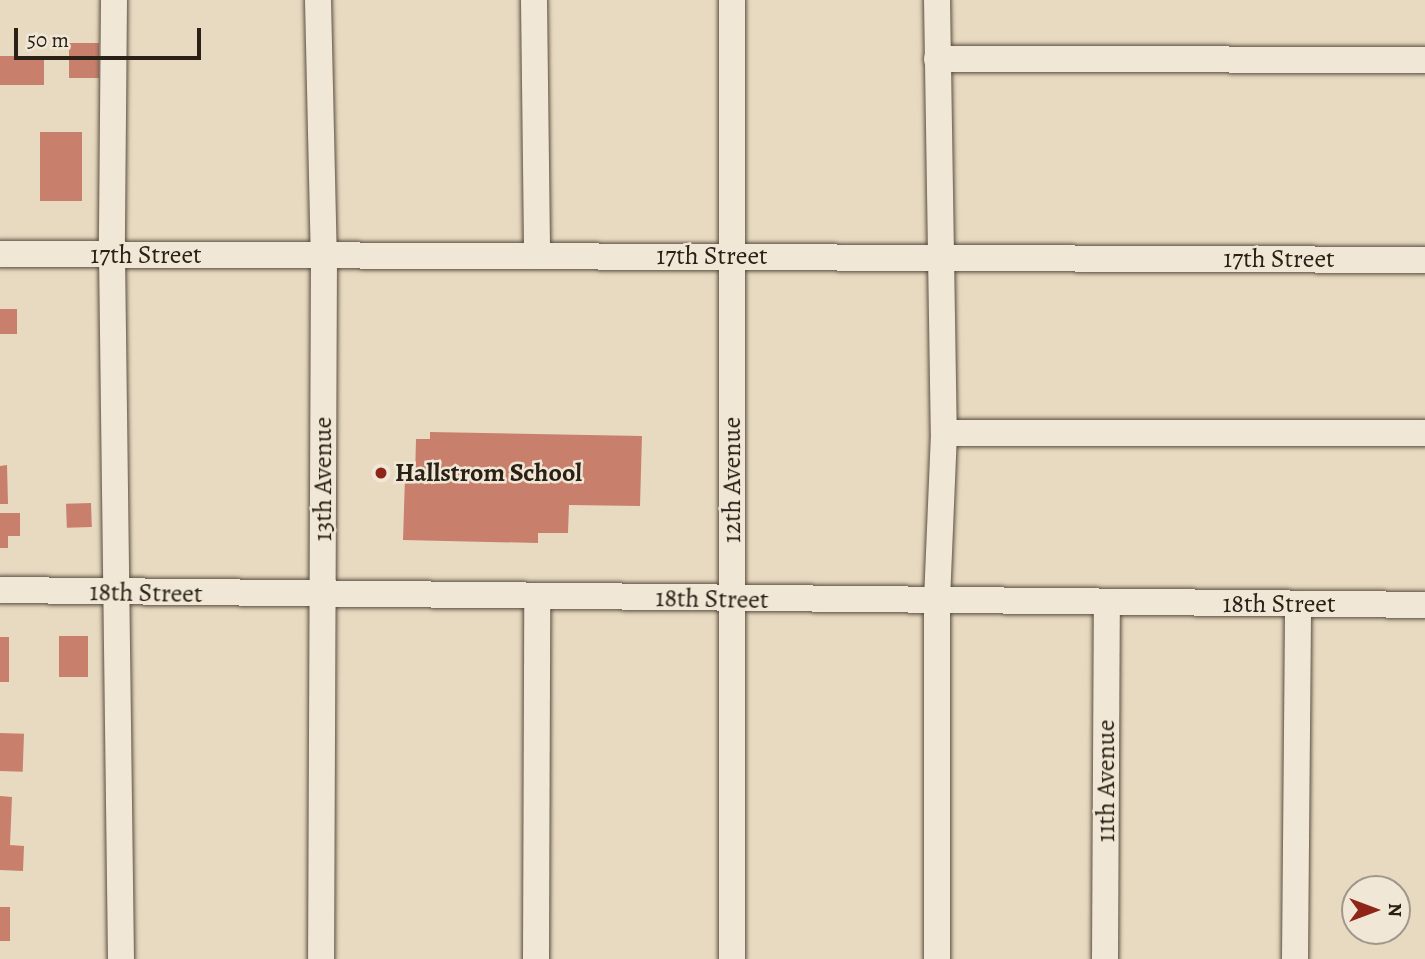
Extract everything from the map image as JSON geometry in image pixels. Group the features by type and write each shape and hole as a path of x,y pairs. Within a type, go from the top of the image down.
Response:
{"street":[{"path":"114,0 112,254 121,959"},
{"name":"13th Avenue","path":"318,0 324,256 321,959"},
{"path":"534,0 537,256"},
{"name":"12th Avenue","path":"732,0 732,959"},
{"path":"937,0 944,433 937,601 937,959"},
{"path":"937,59 1425,60"},
{"name":"17th Street","path":"0,254 1425,260"},
{"path":"944,433 1425,433"},
{"name":"18th Street","path":"0,590 118,594 1425,605"},
{"path":"536,959 537,597"},
{"name":"11th Avenue","path":"1105,959 1107,602"},
{"path":"1295,959 1298,604"}],"building":[{"path":"69,43 99,43 99,78 69,78"},
{"path":"0,56 44,56 44,85 0,85"},
{"path":"40,132 82,132 82,201 40,201"},
{"path":"0,309 17,309 17,334 0,334"},
{"path":"430,432 642,436 640,506 569,505 568,533 538,533 538,543 403,540 405,477 415,477 416,439 430,439"},
{"path":"7,465 8,504 0,504 0,466"},
{"path":"91,503 92,527 67,528 66,504"},
{"path":"0,513 20,513 20,536 8,536 8,548 0,548"},
{"path":"59,636 88,636 88,677 59,677"},
{"path":"0,637 9,637 9,682 0,682"},
{"path":"0,733 24,734 23,772 0,771"},
{"path":"0,796 12,797 10,845 24,846 23,871 0,870"},
{"path":"0,907 10,907 10,941 0,941"}],"place":[{"name":"Hallstrom School","path":"381,473"}]}
